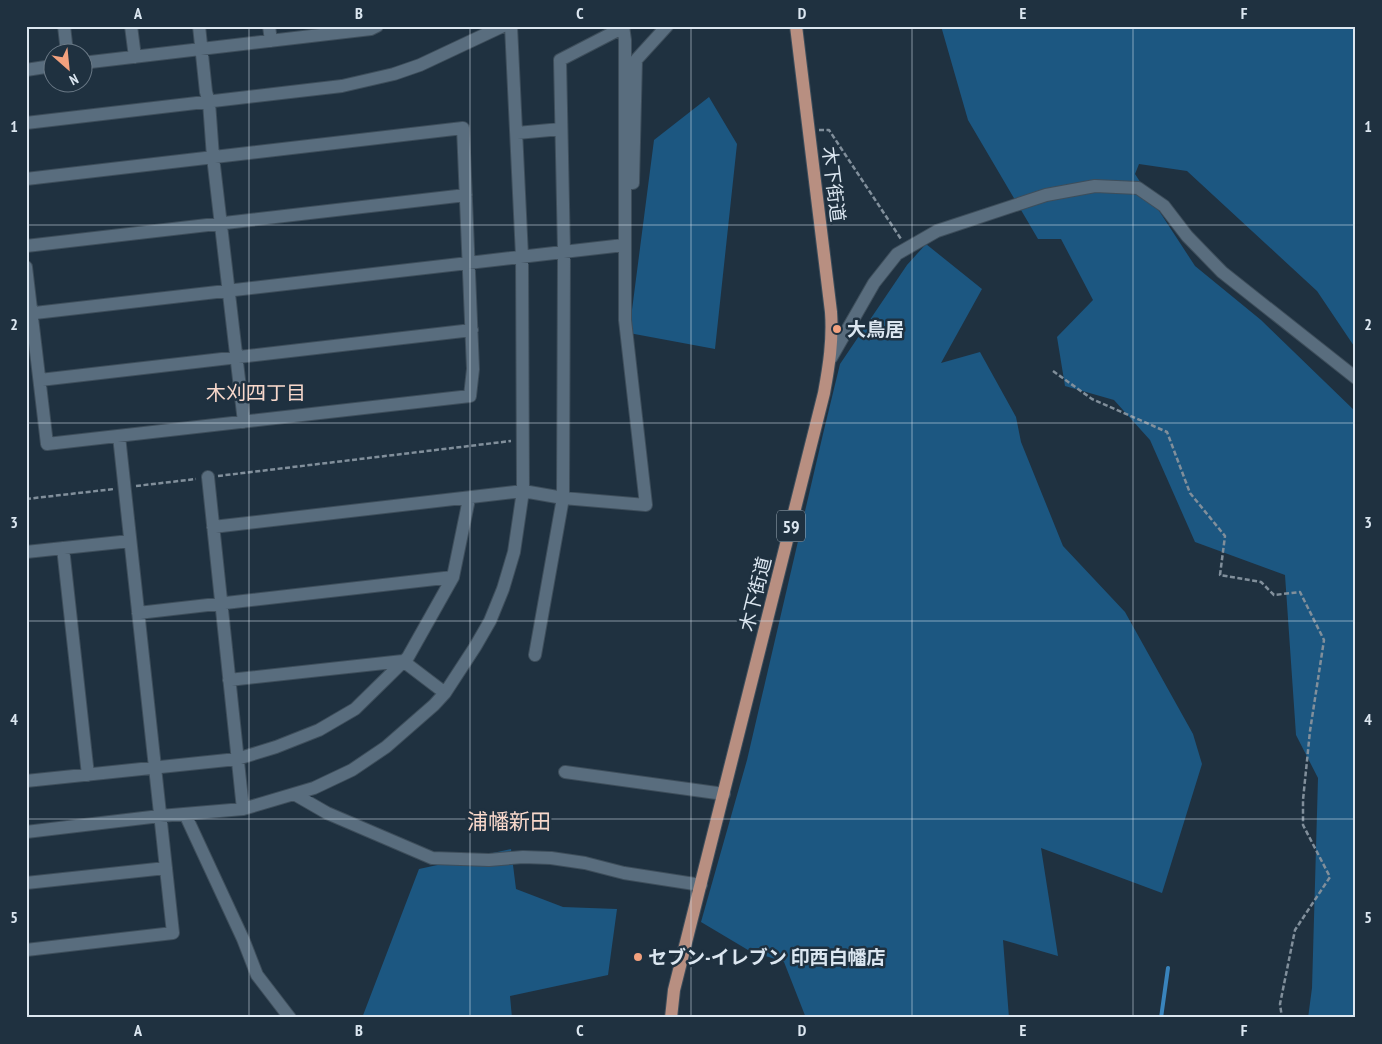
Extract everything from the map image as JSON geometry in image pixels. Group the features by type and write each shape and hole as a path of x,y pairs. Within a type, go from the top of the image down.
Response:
{"main road":[{"name":"木下街道","path":"671,1018 674,990 824,393 830,358 833,334 831,312 796,26"}],"street":[{"path":"64,26 66,42"},
{"path":"131,26 135,57"},
{"path":"199,26 244,422"},
{"path":"269,26 271,41"},
{"path":"92,62 271,41 337,30 371,29 377,26"},
{"path":"26,122 342,86 394,74 420,65 503,26"},
{"path":"26,832 160,816 243,809 314,788 359,765 386,746 434,704 444,693 475,647 490,622 503,589 514,552 523,491 522,256 511,26"},
{"path":"625,305 630,300 633,264 636,60 667,26"},
{"path":"213,527 469,499 523,491 563,498 646,505 625,320 625,40 623,27 560,60 564,252 563,498 535,655"},
{"path":"26,70 42,68"},
{"path":"26,179 463,128 472,330 473,369 470,396 47,444 40,380 29,313 26,267"},
{"path":"517,133 561,129"},
{"path":"830,358 874,283 897,254 937,231 1046,195 1095,186 1138,188 1164,206 1187,236 1222,272 1356,378"},
{"path":"26,246 466,195"},
{"path":"29,313 624,245"},
{"path":"40,380 472,330"},
{"path":"26,950 173,933 119,436"},
{"path":"208,477 243,809"},
{"path":"26,781 237,758 276,747 319,730 355,709 408,657 453,577 469,499"},
{"path":"26,552 130,541"},
{"path":"63,548 88,775"},
{"path":"138,612 453,577"},
{"path":"229,680 403,661 444,693"},
{"path":"565,772 724,794"},
{"path":"294,794 327,813 432,858 489,860 523,857 551,858 586,862 624,872 701,885"},
{"path":"185,814 243,939 257,975 290,1018"},
{"path":"26,884 166,868"}],"path":[{"path":"808,129 829,130 907,248"},
{"path":"1053,371 1092,399 1166,432 1190,493 1225,536 1220,575 1261,582 1274,595 1300,592 1324,640 1310,730 1303,800 1303,825 1330,877 1295,930 1280,1004 1282,1018"},
{"path":"26,499 522,440"}],"shaded area":[{"path":"941,26 1356,26 1356,349 1317,291 1187,171 1139,164 1135,174 1195,266 1261,320 1356,412 1356,1018 1308,1018 1312,988 1318,778 1296,735 1285,575 1195,542 1150,440 1114,400 1065,386 1057,337 1093,300 1061,239 1038,239 968,120"},
{"path":"709,97 737,144 715,349 629,333 654,140"},
{"path":"926,244 982,289 941,363 980,352 1016,417 1021,442 1063,546 1125,612 1193,734 1202,764 1162,893 1041,848 1058,956 1003,940 1009,1018 806,1018 784,962 748,950 701,922 747,760 840,364 907,265"},
{"path":"511,849 516,889 563,907 617,909 608,975 510,996 512,1018 362,1018 419,869"}],"waterway":[{"path":"1161,1018 1168,968"}],"place":[{"name":"大鳥居","path":"837,329"},
{"name":"セブン-イレブン 印西白幡店","path":"638,957"}],"district":[{"name":"木刈四丁目","path":"256,393"},
{"name":"浦幡新田","path":"509,821"}]}
